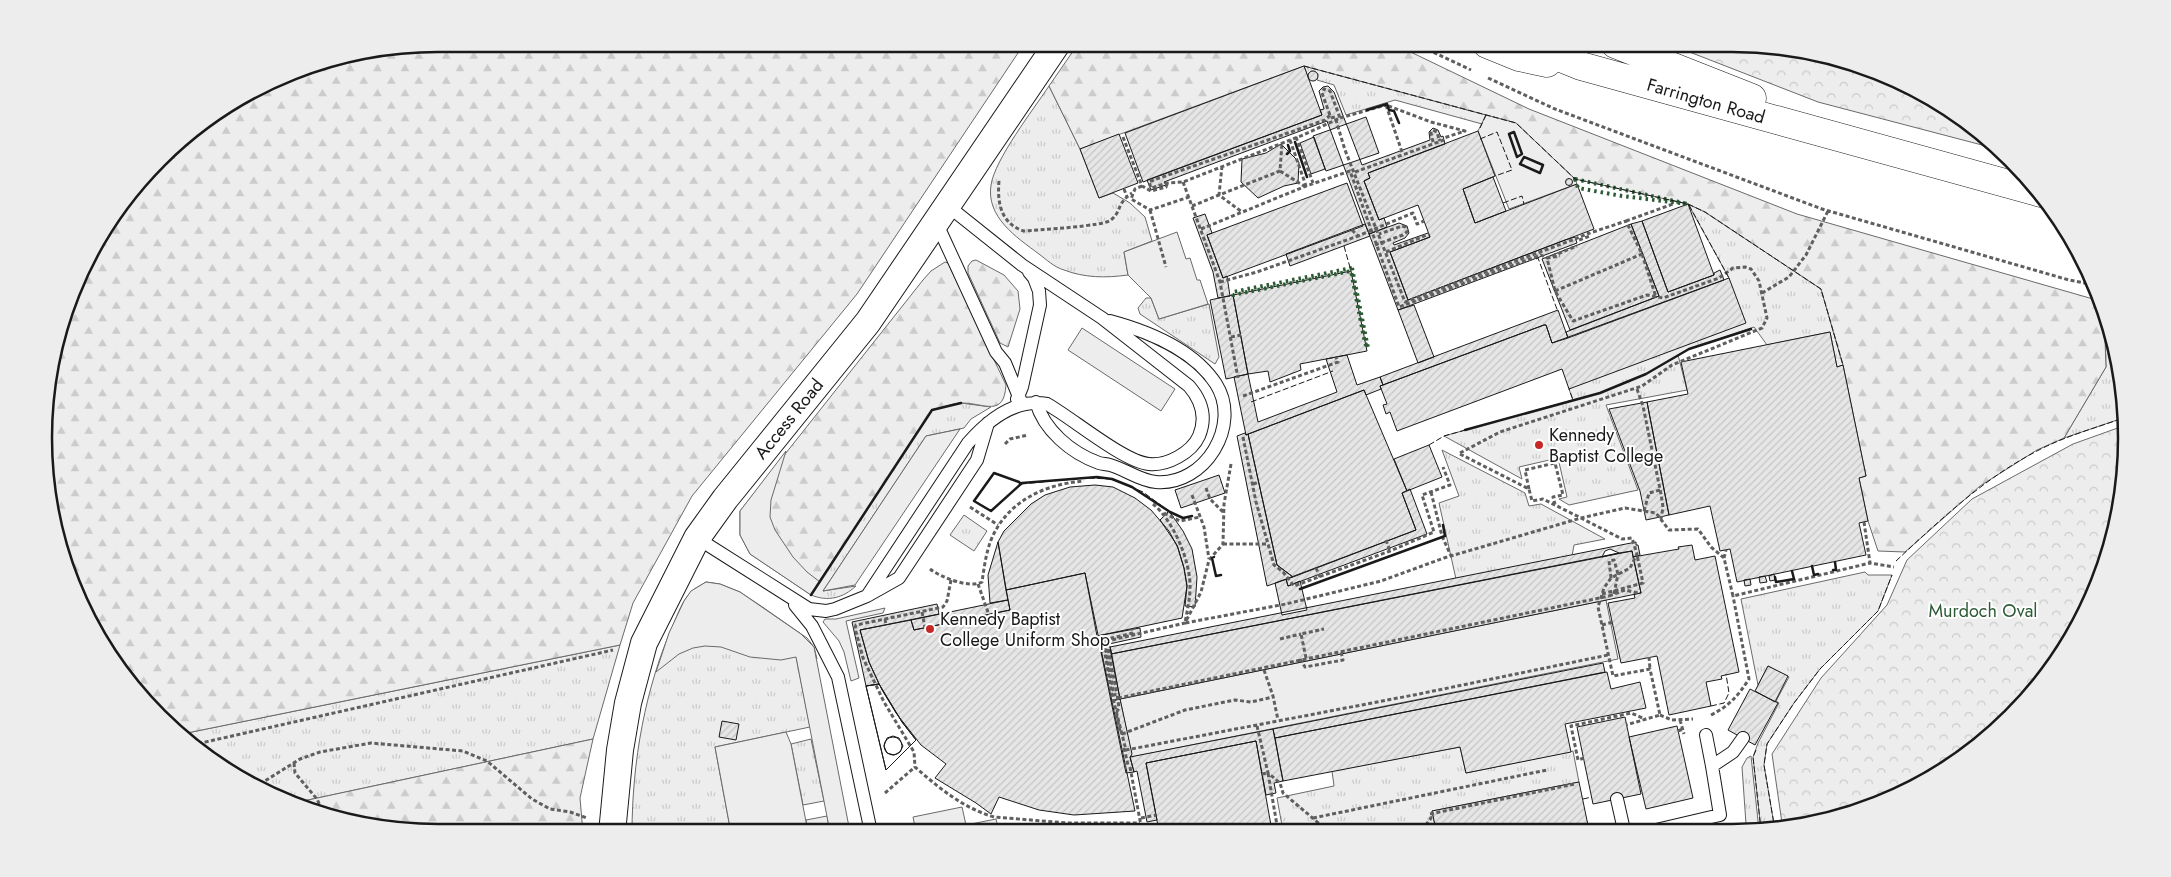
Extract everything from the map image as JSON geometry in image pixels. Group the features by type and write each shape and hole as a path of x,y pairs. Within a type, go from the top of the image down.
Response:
{"main road":[{"path":"1509,52 1539,63 1565,60"},
{"name":"Farrington Road","path":"1546,52 1565,60 2027,189"},
{"name":"Farrington Road","path":"1635,52 1889,152"}],"street":[{"name":"Access Road","path":"613,824 620,750 628,703 644,644 697,538 725,498 868,322 943,215 1052,52"}],"lane":[{"path":"697,538 793,601 809,609 826,611 845,606 899,578 978,460 988,423 1017,403 1036,402 1047,404 1128,457 1143,463 1165,463 1182,455 1194,445 1202,429 1203,422 1202,409 1195,393 1102,318 1022,264 943,215"},
{"path":"943,215 992,343 1005,363 1017,403"},
{"path":"1017,403 1040,305 1034,278 1022,264"},
{"path":"1036,402 1040,415 1054,435 1078,452 1100,463 1109,464 1155,482 1182,479 1194,472 1214,452 1222,435 1223,403 1221,393 1209,375 1182,352 1146,332 1102,318"},
{"path":"793,601 812,626 838,677 869,824"},
{"path":"840,687 855,725 876,824"},
{"path":"1682,824 1720,815 1706,735"},
{"path":"1712,766 1733,752 1743,738"},
{"path":"1617,799 1623,824"}],"path":[{"path":"1433,52 1477,72"},
{"path":"1485,77 1555,109 1828,211 2086,283"},
{"path":"1340,118 1331,92 1328,89 1322,90 1331,118 1335,117 1405,302 1587,235"},
{"path":"1330,115 1325,120 1151,181 1151,188 1167,183 1183,182 1340,118 1386,105 1431,122 1465,130 1355,172"},
{"path":"1386,105 1402,152"},
{"path":"1433,142 1431,133 1433,130 1437,132 1442,140"},
{"path":"1122,137 1142,186 1151,191 1166,187 1167,183"},
{"path":"1296,137 1313,183"},
{"path":"1290,140 1305,186"},
{"path":"1280,171 1282,143"},
{"path":"1219,195 1222,166"},
{"path":"1280,171 1305,186"},
{"path":"1192,206 1280,171"},
{"path":"1201,229 1305,186 1350,171 1370,232 1399,307 1541,255 1547,258 1560,256"},
{"path":"1001,175 998,193 1002,214 1015,228 1024,231 1105,224 1111,221 1117,214 1121,201 1142,186"},
{"path":"1183,182 1213,257 1220,282 1239,380"},
{"path":"1124,189 1126,197"},
{"path":"1132,194 1131,199 1150,210 1166,267"},
{"path":"1219,195 1242,212"},
{"path":"1150,210 1189,197"},
{"path":"1593,232 1673,204"},
{"path":"1762,293 1789,277 1806,255 1828,211"},
{"path":"1220,282 1257,272 1370,232 1384,224 1414,213 1417,224 1424,221"},
{"path":"1626,221 1642,254 1656,297"},
{"path":"1375,245 1403,235 1406,232 1406,228 1400,227 1379,234"},
{"path":"1352,230 1358,236"},
{"path":"1386,252 1429,234"},
{"path":"1547,258 1577,246"},
{"path":"1555,291 1642,254"},
{"path":"1529,489 1459,453 1500,432 1637,388 1672,365 1762,328 1767,318 1759,281 1751,269 1745,267 1733,268 1719,278 1663,298 1647,295 1573,321 1555,291 1547,258"},
{"path":"1231,337 1241,335"},
{"path":"1239,398 1338,362 1336,357"},
{"path":"1637,388 1643,406 1660,490 1663,507 1661,520"},
{"path":"1241,433 1274,565 1283,572 1294,586 1390,551 1434,532 1422,495 1450,486 1443,467"},
{"path":"1555,504 1553,497 1563,495 1555,463 1525,470 1532,501 1543,499 1622,539 1632,538 1642,583 1602,594"},
{"path":"1086,481 1060,483 1025,498 1011,509 998,525 990,541 982,582 978,584 951,580 947,601 943,607 885,619 856,626 855,628 863,658 884,702 914,752 915,768 947,795 983,814 994,817 1067,823 1140,823 1141,818 1130,766 1108,679 1103,642 1185,623 1286,604 1381,581 1451,556 1581,518 1625,508 1656,513 1669,530 1698,529 1711,547 1724,558"},
{"path":"1253,484 1259,482"},
{"path":"1644,511 1649,492 1660,490"},
{"path":"1431,492 1442,536 1451,556"},
{"path":"1209,560 1224,544 1225,496"},
{"path":"1148,500 1161,512 1173,529 1187,572 1190,588 1185,623"},
{"path":"1212,501 1224,513"},
{"path":"963,503 998,525"},
{"path":"1185,623 1201,592 1209,560 1200,517 1196,507"},
{"path":"1161,512 1180,521 1200,517"},
{"path":"1864,522 1870,563"},
{"path":"1168,531 1173,529"},
{"path":"1386,540 1390,551"},
{"path":"1224,544 1268,544"},
{"path":"1708,716 1725,708 1738,697 1749,679 1724,558 1726,550"},
{"path":"1637,554 1630,568 1611,578 1602,594 1598,607 1613,676 1650,669"},
{"path":"1611,578 1608,565 1610,560 1616,562 1618,574 1614,594"},
{"path":"1732,596 1870,563 1894,567"},
{"path":"1316,568 1320,577"},
{"path":"978,584 989,614"},
{"path":"1132,630 1133,633 1104,640 1114,695 1118,696 1594,600 1625,590 1638,594"},
{"path":"922,612 925,628"},
{"path":"885,619 886,625"},
{"path":"1602,625 1613,622"},
{"path":"1280,638 1324,629"},
{"path":"1301,634 1306,658"},
{"path":"201,743 616,649"},
{"path":"1108,649 1118,696 1119,708 1116,713 1128,765 1125,767 1130,766"},
{"path":"1300,659 1304,667 1342,660 1341,652"},
{"path":"1126,750 1257,726 1278,720 1419,694 1608,655"},
{"path":"1649,657 1660,715"},
{"path":"1264,670 1278,720"},
{"path":"1122,734 1185,710 1235,700 1251,702 1273,697"},
{"path":"1584,758 1578,760 1571,726 1631,713 1646,719"},
{"path":"1626,725 1660,715 1672,720 1697,719"},
{"path":"898,725 902,722"},
{"path":"1257,726 1277,824"},
{"path":"1678,731 1683,729"},
{"path":"263,782 294,763 320,752 371,744 463,750 487,761 532,799 550,809 570,812 590,819"},
{"path":"294,763 296,773 320,806"},
{"path":"880,795 889,791 915,768"},
{"path":"1313,818 1548,770"},
{"path":"1262,774 1268,773 1280,783 1283,793 1320,824"},
{"path":"1428,824 1431,818 1430,814 1575,784"},
{"path":"1141,818 1156,815"}],"green space":[{"path":"438,52 1019,52 857,294 692,496 633,603 620,645 189,733 184,729 148,693 104,632 92,609 73,563 60,514 56,489 52,438 53,413 60,363 73,314 82,291 104,245 118,224 148,184 184,148 224,118 245,104 291,82 314,73 363,60 413,53"},
{"path":"1072,52 1411,52 1529,109 1797,214 2092,299 2105,339 2106,367 2064,438 2037,450 1980,486 1905,552 1878,551 1868,521 1859,478 1866,476 1843,365 1821,289 1705,212 1688,204 1575,179 1516,123 1304,66 1080,149 1049,86"},
{"path":"1690,52 1758,53 1783,56 1808,60 1857,73 1903,92 1926,104 1984,146 1818,102"},
{"path":"1304,66 1486,115 1482,124 1395,100 1346,115 1334,85 1317,80 1318,74 1313,71 1309,73 1308,77"},
{"path":"1049,86 1080,149 1099,198 1113,193 1130,203 1145,217 1152,241 1124,252 1128,275 1088,276 1072,273 1057,267 1012,233 1004,225 993,207 991,185 999,162"},
{"path":"1688,204 1705,212 1821,289 1843,365 1837,367 1830,332 1767,345 1754,327 1689,349 1678,355 1687,390 1606,405 1638,490 1569,505 1559,499 1567,497 1558,458 1519,467 1522,479 1444,436 1573,400 1569,389 1729,278"},
{"path":"976,260 1004,275 1018,291 1020,309 1008,347 1000,343 968,273 968,266 972,261"},
{"path":"945,262 948,263 1006,385 1004,395 1001,402 997,405 962,403 932,410 811,595 750,554 740,535 740,511 923,280 931,271"},
{"path":"1146,298 1151,298 1159,319 1209,304 1219,357 1215,364 1140,314 1138,308"},
{"path":"2105,339 2111,363 2118,420 2064,438 2106,367"},
{"path":"961,403 991,407 971,419 964,428 926,436 823,591 856,586 835,598 811,595 932,410"},
{"name":"Murdoch Oval","path":"2118,428 2118,464 2115,489 2105,538 2089,586 2067,632 2039,673 2023,693 1987,729 1926,773 1903,785 1857,804 1808,817 1782,821 1772,754 1821,678 1887,605 1907,560 1972,499 2073,444"},
{"path":"1442,450 1525,493 1529,506 1541,504 1605,539 1574,545 1572,556 1456,579 1439,503 1459,496"},
{"path":"964,515 987,531 974,551 950,535"},
{"path":"1865,572 1868,575 1892,575 1878,611 1820,669 1794,703 1767,744 1764,765 1774,822 1760,824 1753,757 1758,743 1779,703 1776,701 1789,677 1768,666 1758,685 1741,599"},
{"path":"706,582 720,584 740,592 807,638 814,647 817,659 793,641 810,727 715,747 729,824 632,824 634,780 648,699 655,673 679,611 687,596 695,588"},
{"path":"620,645 593,739 305,801 245,773 189,733"},
{"path":"593,739 580,798 582,824 413,824 363,817 305,801"},
{"path":"811,739 824,801 803,805 791,744"},
{"path":"1460,747 1466,773 1573,751 1579,782 1432,811 1435,824 1282,824 1277,798 1334,786 1332,771"},
{"path":"1751,756 1758,824 1746,824 1742,767 1747,758"},
{"path":"827,816 828,824 807,824 806,820"}],"shaded area":[{"path":"1486,115 1516,123 1575,179 1577,184 1509,209 1478,131"},
{"path":"1177,232 1186,259 1190,258 1208,304 1159,319 1151,298 1128,275 1124,252"},
{"path":"1082,328 1175,389 1161,411 1068,350"},
{"path":"960,429 855,585 823,591 926,436"},
{"path":"786,451 771,500 770,517 775,530 793,557 820,582 811,595 750,554 740,535 740,511"},
{"path":"706,582 720,584 740,592 801,634 814,647 848,824 828,824 796,657 781,660 750,657 721,647 705,646 693,648 679,654 656,672 669,633 684,601 691,591"},
{"path":"1606,600 1618,659 1132,757 1120,699"},
{"path":"885,608 883,613 846,621 859,678 851,681 844,652 839,641 823,622 825,619 836,619"},
{"path":"786,732 791,744 806,824 729,824 715,747"},
{"path":"962,807 966,824 914,824 913,817"},
{"path":"996,819 997,824 971,824"}],"building":[{"path":"1304,66 1322,115 1143,182 1125,133"},
{"path":"1311,71 1315,71 1318,76 1317,80 1311,81 1308,78 1308,74"},
{"path":"1328,86 1334,92 1362,165 1430,140 1429,132 1433,128 1438,130 1441,137 1443,136 1445,144 1368,173 1370,178 1364,181 1379,220 1384,218 1387,227 1369,234 1327,121 1164,182 1166,185 1151,190 1147,180 1322,115 1320,110 1324,109 1319,91 1323,87"},
{"path":"1366,117 1379,153 1326,171 1313,136"},
{"path":"1478,131 1495,176 1463,189 1475,223 1577,184 1594,229 1408,300 1390,252 1430,237 1418,205 1379,220 1364,181 1370,178 1368,173"},
{"path":"1119,134 1138,183 1099,198 1080,149"},
{"path":"1314,137 1325,169 1311,174 1300,143"},
{"path":"1281,144 1299,162 1298,183 1284,186 1258,198 1241,182 1242,159 1266,153"},
{"path":"1493,177 1506,211 1475,223 1463,189"},
{"path":"1569,179 1572,182 1569,185 1566,182"},
{"path":"1347,183 1363,226 1223,278 1207,235"},
{"path":"1688,204 1714,275 1668,292 1642,221"},
{"path":"1205,214 1212,233 1207,235 1223,278 1227,276 1230,296 1218,298 1213,272 1193,218"},
{"path":"1642,221 1668,292 1714,275 1714,273 1720,270 1724,280 1568,338 1566,332 1659,296 1631,224"},
{"path":"1399,223 1407,226 1409,233 1405,238 1393,243 1394,245 1428,233 1430,237 1390,252 1408,300 1565,240 1575,237 1577,243 1398,310 1369,234"},
{"path":"1365,224 1370,236 1290,266 1286,254"},
{"path":"1631,224 1659,296 1570,330 1542,259"},
{"path":"1351,271 1367,351 1300,364 1301,370 1270,382 1268,371 1248,374 1233,295"},
{"path":"1729,278 1746,323 1569,389 1562,369 1397,431 1390,412 1386,414 1383,405 1387,404 1380,386 1544,325 1546,325 1552,343"},
{"path":"1233,295 1248,374 1226,379 1210,300"},
{"path":"1414,305 1434,357 1418,363 1398,310"},
{"path":"1558,310 1568,338 1552,343 1546,325 1544,325 1383,385 1380,377"},
{"path":"1830,332 1837,367 1843,365 1866,476 1859,478 1868,521 1859,523 1866,555 1737,582 1730,549 1720,551 1710,506 1669,515 1647,402 1688,394 1681,362"},
{"path":"1347,355 1357,385 1380,377 1383,385 1380,386 1381,389 1366,395 1364,390 1246,435 1234,377 1248,374 1258,422 1337,392 1326,359"},
{"path":"1364,390 1407,491 1402,493 1416,530 1293,577 1277,565 1248,434"},
{"path":"1647,402 1669,515 1646,520 1640,491 1609,409"},
{"path":"1245,433 1246,435 1248,434 1277,565 1293,577 1267,586 1237,436"},
{"path":"1429,445 1442,477 1407,491 1394,459"},
{"path":"1219,475 1225,493 1181,508 1175,490"},
{"path":"1095,485 1113,487 1135,498 1151,510 1169,531 1178,548 1187,586 1182,618 1097,636 1085,573 1006,590 998,542 1004,531 1031,504 1045,495 1070,487"},
{"path":"1410,489 1427,534 1288,586 1286,579 1416,530 1402,493"},
{"path":"1169,511 1183,531 1192,549 1197,577 1195,607 1185,606 1187,586 1184,568 1177,545 1160,520"},
{"path":"998,542 1008,600 990,603 988,575"},
{"path":"1636,542 1640,555 1633,557 1632,551 1619,553 1111,654 1110,647"},
{"path":"1692,545 1695,560 1715,556 1739,672 1721,676 1722,679 1706,682 1711,706 1669,715 1657,656 1621,663 1608,603 1635,598 1634,594 1641,593 1633,557"},
{"path":"1610,549 1619,553 1602,557 1605,551"},
{"path":"1632,551 1641,593 1120,699 1111,654"},
{"path":"1085,573 1135,811 1074,815 1039,810 999,797 991,814 935,778 946,764 921,745 896,713 882,690 869,662 860,630 911,620 914,630 1010,610 1006,590"},
{"path":"1774,574 1775,580 1770,581 1769,576"},
{"path":"1765,576 1767,582 1760,583 1759,577"},
{"path":"1286,579 1288,586 1300,581 1307,610 1282,615 1275,583"},
{"path":"1750,579 1751,585 1745,586 1744,580"},
{"path":"1008,600 1010,610 914,630 911,620"},
{"path":"937,604 939,614 860,630 869,662 879,684 866,686 852,622"},
{"path":"1140,628 1141,637 1109,644 1111,650 1101,652 1097,636"},
{"path":"1111,650 1120,699 1111,701 1101,652"},
{"path":"1603,663 1605,672 1275,738 1273,729"},
{"path":"1768,666 1788,676 1775,702 1755,691"},
{"path":"1607,672 1611,689 1640,682 1646,708 1565,724 1571,752 1466,773 1460,747 1283,781 1275,738"},
{"path":"879,684 902,722 916,740 886,770 866,686","holes":["893,736 899,738 903,746 900,752 894,755 887,753 884,746 887,738"]},
{"path":"879,684 902,722 916,740 886,770 866,686"},
{"path":"1750,689 1778,703 1755,745 1728,730"},
{"path":"1120,699 1134,772 1126,773 1111,701"},
{"path":"1625,717 1641,794 1593,804 1577,727"},
{"path":"722,721 739,724 736,740 719,737"},
{"path":"1677,726 1693,798 1646,809 1629,737"},
{"path":"1273,729 1283,781 1274,783 1276,793 1266,795 1256,741 1146,763 1157,820 1147,822 1137,771 1134,772 1130,757"},
{"path":"889,737 897,737 902,742 900,753 889,755 884,750 884,742"},
{"path":"1256,741 1271,824 1158,824 1146,763"},
{"path":"1579,782 1588,824 1435,824 1432,811"}],"hedge":[{"path":"1575,179 1688,204 1622,196 1578,188 1575,179"},
{"path":"1352,268 1368,348 1365,343 1351,271 1233,295 1233,292 1352,268"}],"fence":[{"path":"1304,66 1516,123 1575,179 1688,204 1705,212 1821,289 1843,365"},
{"path":"1480,128 1486,115"},
{"path":"1480,139 1497,132 1512,170 1495,176"},
{"path":"1503,203 1522,196 1524,204"},
{"path":"1689,205 1729,278"},
{"path":"1344,246 1351,271"},
{"path":"1536,259 1538,258 1558,312"},
{"path":"1251,402 1333,371"},
{"path":"1429,445 1444,436 1573,400 1569,389"},
{"path":"1896,561 1929,530 1998,474 2058,441 2118,420"},
{"path":"1021,484 1085,478 1112,479 1143,492 1170,512 1184,518 1192,516"},
{"path":"1774,822 1764,765 1767,744 1794,703 1820,669 1878,611 1892,575"},
{"path":"1711,706 1724,703 1729,693 1726,674"},
{"path":"1756,750 1753,757 1760,824"},
{"path":"1583,799 1592,797"}],"wall":[{"path":"1367,110 1387,104 1389,110 1394,111 1399,123"},
{"path":"1514,132 1522,154 1517,157 1509,134 1514,132"},
{"path":"1295,142 1307,177"},
{"path":"1287,154 1290,151 1288,145"},
{"path":"1524,157 1543,165 1540,173 1520,164 1524,157"},
{"path":"1465,430 1600,393 1646,374 1689,349 1751,329"},
{"path":"811,595 932,410 961,403"},
{"path":"1021,484 1019,482 994,473 974,501 991,511 1022,483 1097,477 1112,479 1132,487 1170,512 1183,518 1192,516"},
{"path":"1300,589 1445,536 1443,525"},
{"path":"1214,557 1212,558 1216,576 1221,575"},
{"path":"1833,570 1836,570 1835,562"},
{"path":"1812,566 1814,575 1818,574"},
{"path":"1775,577 1776,582 1794,579 1792,571"}],"place":[{"name":"Kennedy Baptist College","path":"1539,445"},
{"name":"Kennedy Baptist College Uniform Shop","path":"930,629"}]}
